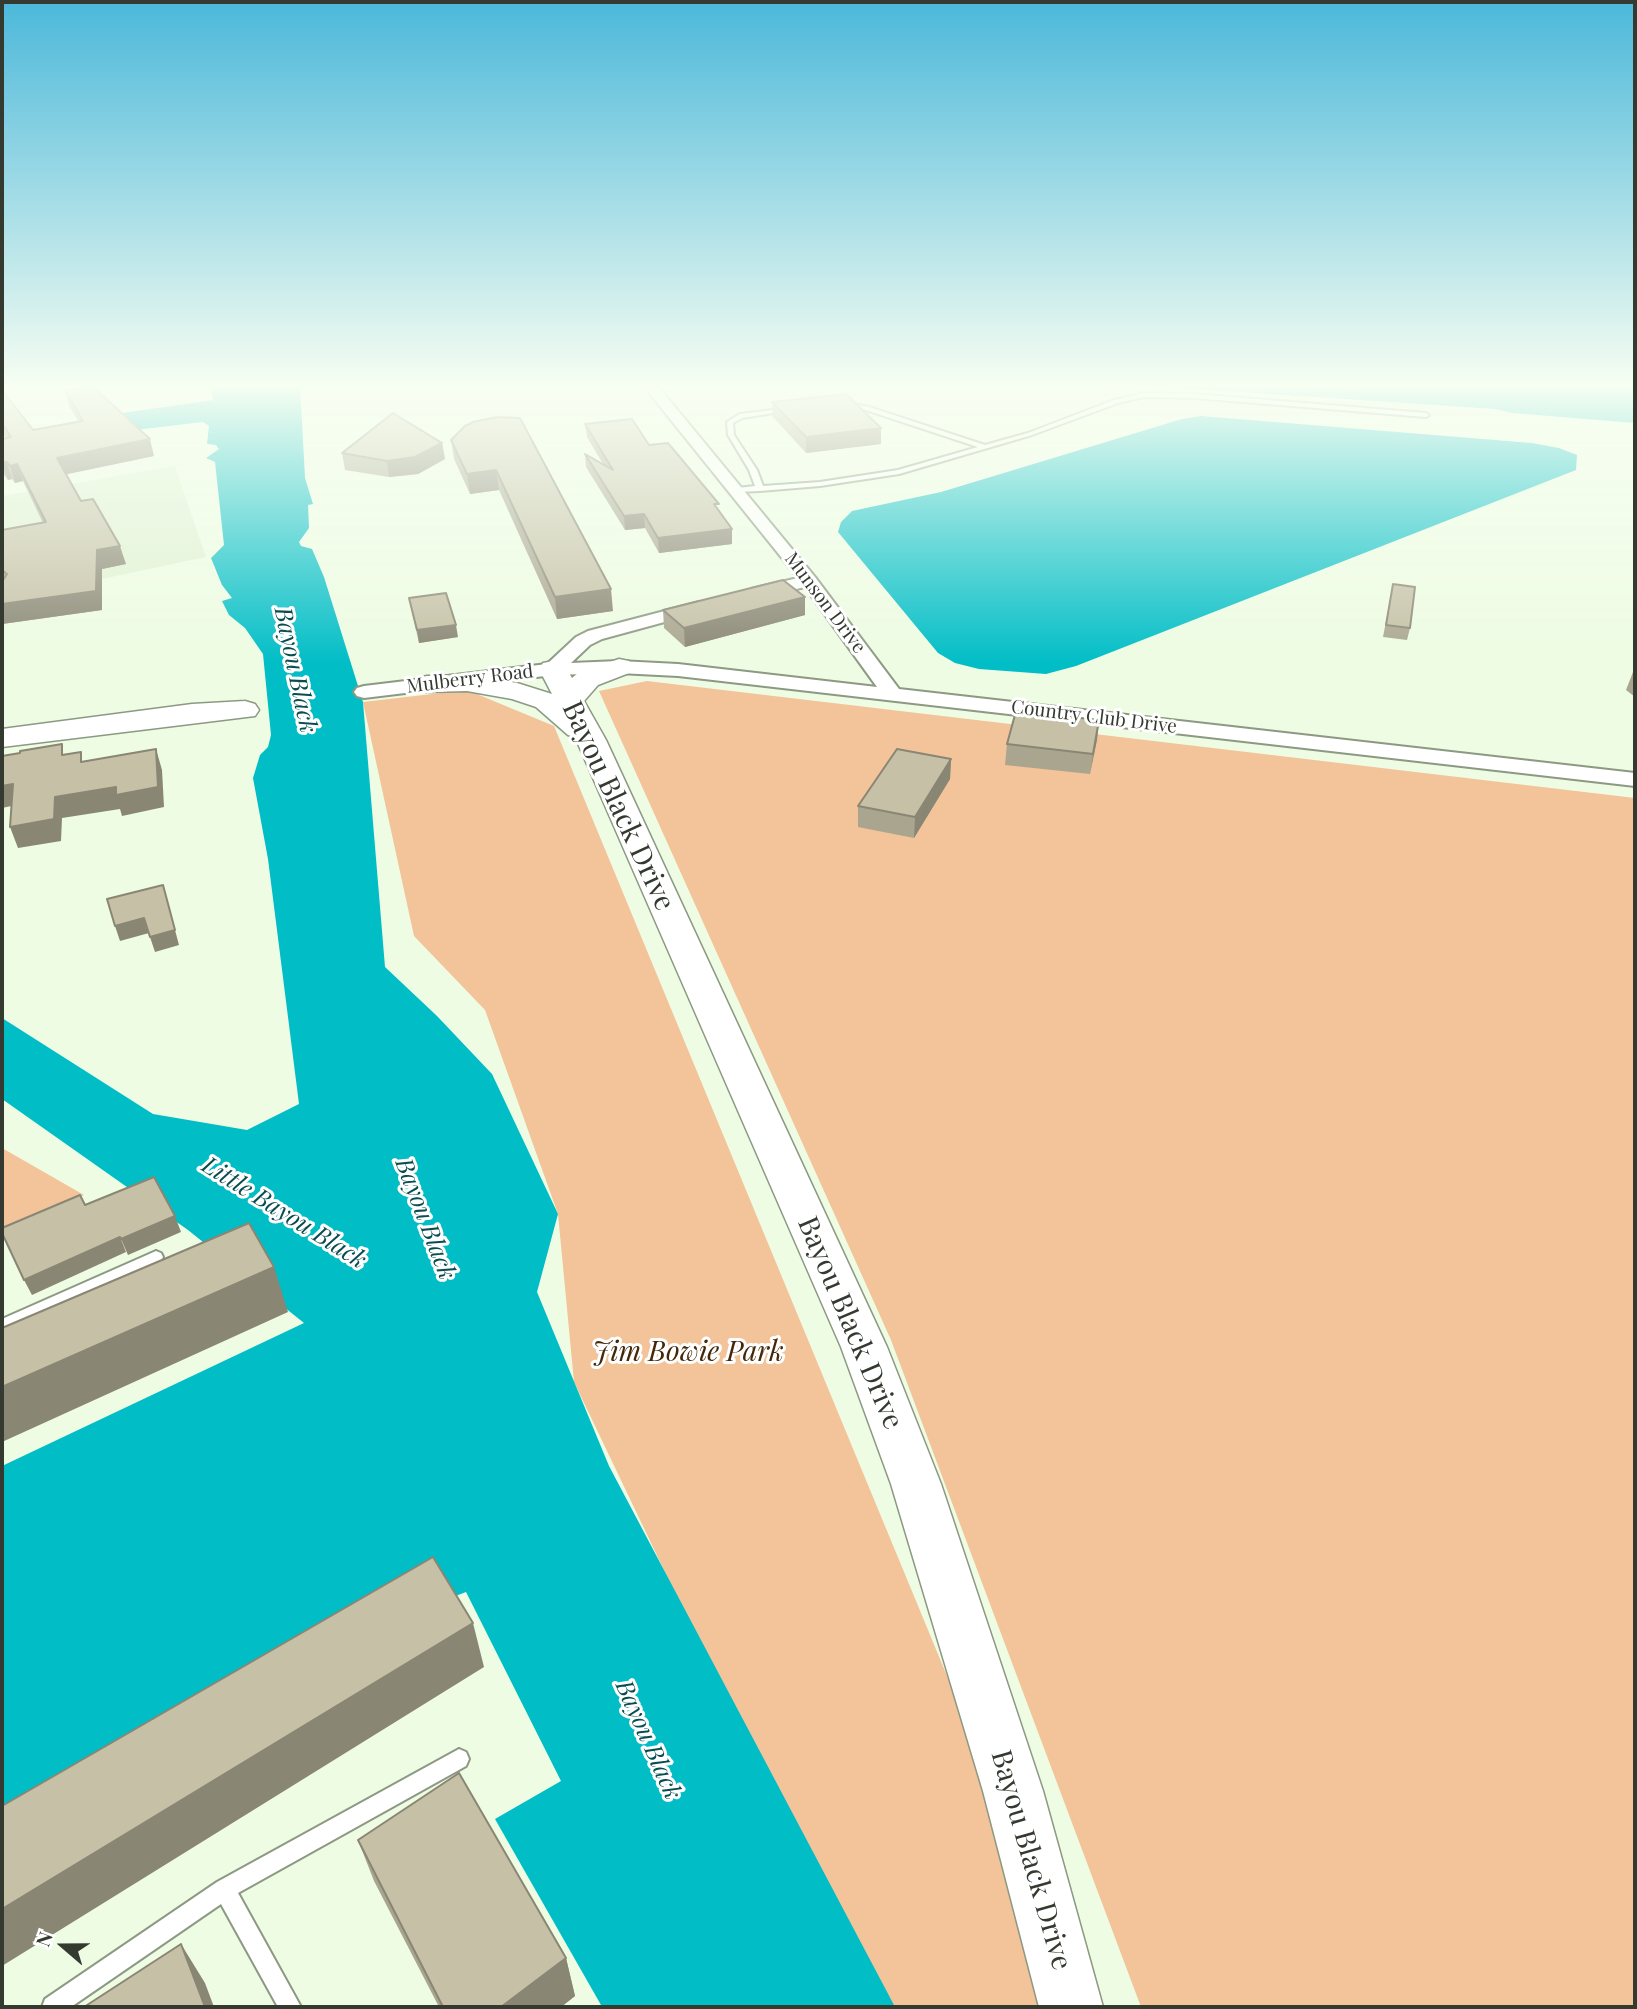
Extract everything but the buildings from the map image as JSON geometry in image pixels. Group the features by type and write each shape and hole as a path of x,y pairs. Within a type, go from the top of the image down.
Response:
{"street":[{"name":"Munson Drive","path":"727,478 809,580 892,694"},
{"name":"Mulberry Road","path":"364,692 427,684 562,684 583,641 595,635 809,580"},
{"name":"Country Club Drive","path":"620,667 678,670 1635,780"},
{"path":"562,684 579,686 588,679 620,667"},
{"path":"427,684 482,685 517,691 546,701 591,740"},
{"name":"Bayou Black Drive","path":"562,684 591,740 864,1347 883,1396 916,1484 1013,1791 1071,2007"},
{"path":"2,738 192,713 245,710"}],"lane":[{"path":"756,478 760,489"},
{"path":"737,490 820,484 861,478"},
{"path":"2,1325 156,1257"},
{"path":"53,2007 224,1889 459,1759"},
{"path":"224,1889 290,2007"}],"shaded area":[{"path":"107,478 179,478 206,557 2,600 2,496"}],"green space":[{"path":"647,681 1635,798 1635,2007 1141,2007 891,1340 599,691"},
{"name":"Jim Bowie Park","path":"467,690 554,726 1000,1804 1052,2007 873,2007 574,1382 558,1214 485,1010 414,936 363,702"},
{"path":"2,1148 84,1195 2,1241"}],"water":[{"path":"217,478 305,478 313,504 308,505 309,528 299,542 301,546 312,549 324,577 363,702 385,967 437,1016 492,1074 558,1214 537,1292 609,1466 895,2007 601,2005 495,1819 561,1781 466,1592 445,1600 2,1863 2,1466 304,1323 188,1230 2,1099 2,1018 153,1114 247,1130 299,1104 268,859 253,778 260,755 268,747 271,735 263,654 245,628 229,615 222,601 232,598 222,585 211,558 224,545"},
{"path":"988,478 1556,478 1076,666 1046,674 979,669 955,663 938,653 838,532 841,522 852,511 941,492"}],"water label":[{"name":"Bayou Black","path":"295,670"},
{"name":"Little Bayou Black","path":"284,1213"},
{"name":"Bayou Black","path":"425,1219"},
{"name":"Bayou Black","path":"648,1740"}]}
